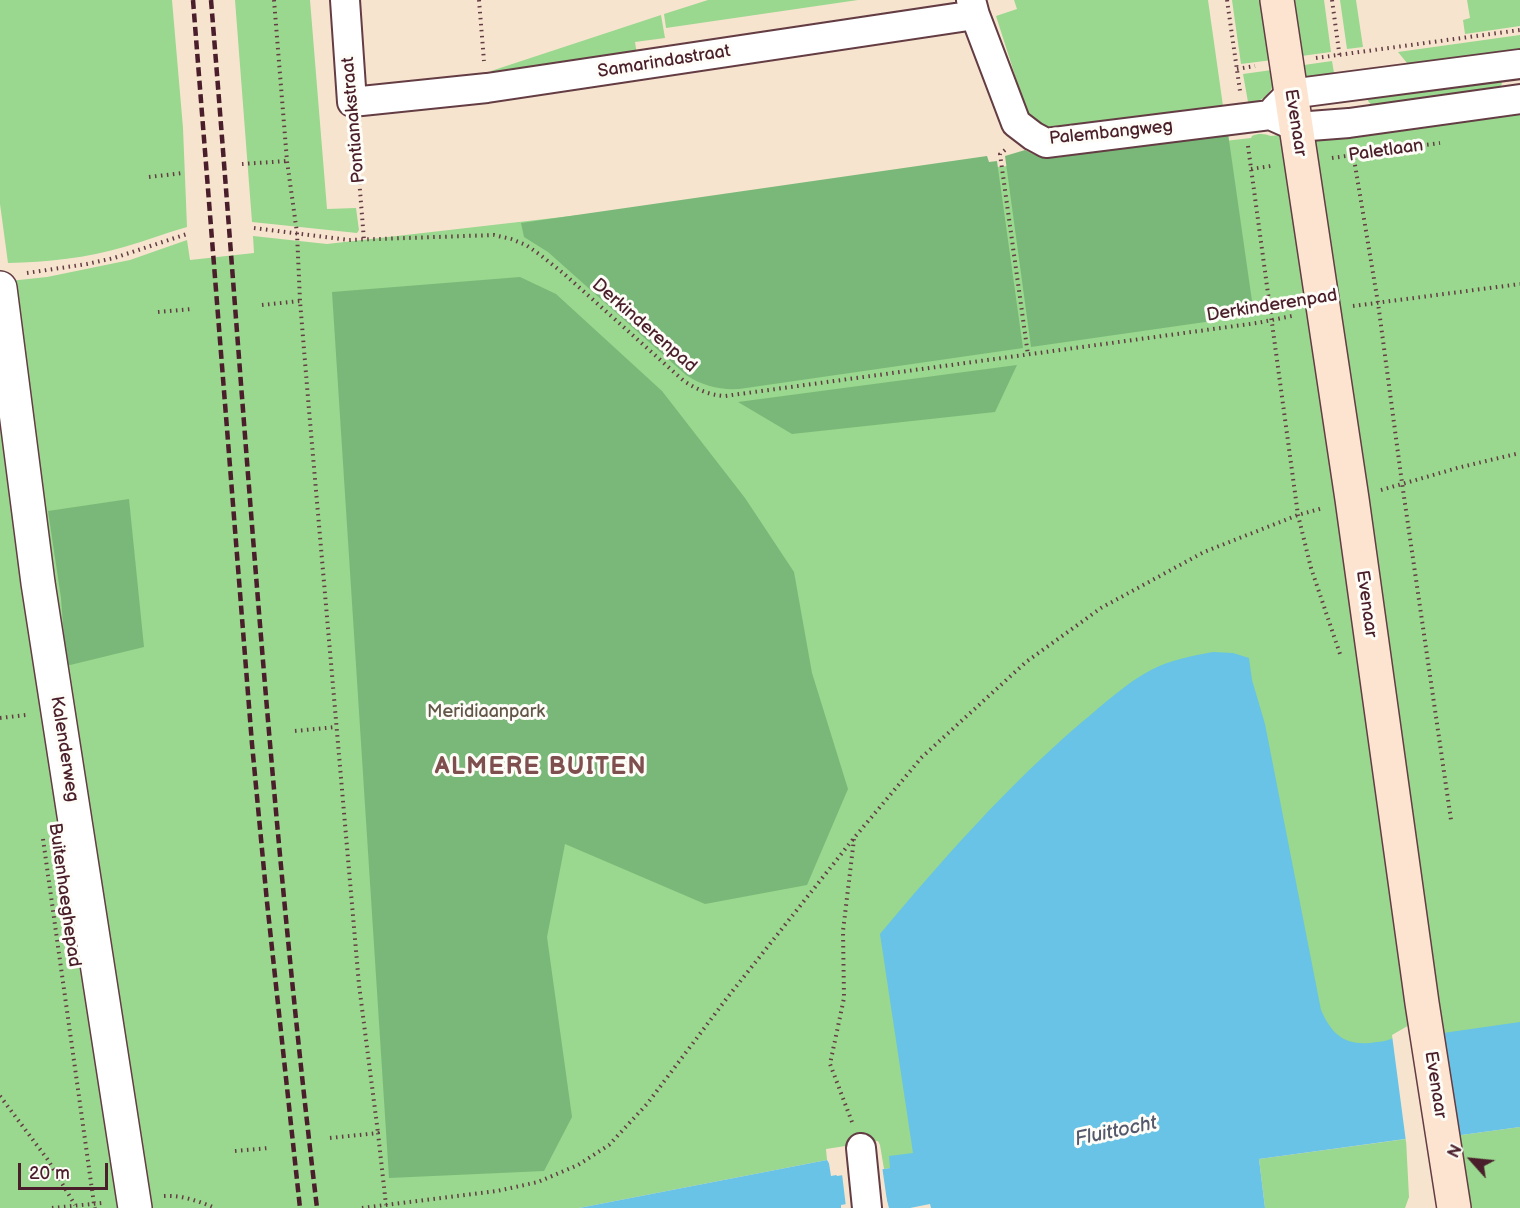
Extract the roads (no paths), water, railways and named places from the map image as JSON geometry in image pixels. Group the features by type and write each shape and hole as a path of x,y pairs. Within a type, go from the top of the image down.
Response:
{"main road":[{"name":"Evenaar","path":"1277,0 1286,62 1275,113 1302,162 1352,499 1422,1002 1455,1208"}],"street":[{"name":"Pontianakstraat","path":"345,0 352,102"},
{"name":"Samarindastraat","path":"352,102 487,88 973,8"},
{"name":"Palembangweg","path":"973,8 1016,123 1046,143 1275,113"},
{"path":"1275,113 1344,86 1520,64"},
{"name":"Paletlaan","path":"1275,113 1349,123 1520,99"},
{"name":"Kalenderweg","path":"11,281 38,583 135,1208"},
{"path":"861,1148 867,1208"}],"water":[{"name":"Fluittocht","path":"1213,652 1233,653 1249,658 1252,680 1265,724 1321,1010 1331,1027 1342,1038 1357,1043 1366,1043 1389,1040 1411,1027 1443,1033 1520,1022 1520,1127 1454,1136 1427,1136 1259,1159 1265,1208 931,1208 930,1204 910,1208 889,1208 886,1197 841,1205 841,1208 579,1208 827,1160 837,1176 884,1169 890,1168 889,1156 913,1153 880,934 976,824 1054,746 1082,722 1124,687 1151,670 1173,661"}],"railway":[{"path":"193,0 252,744 300,1208"},
{"path":"211,0 271,756 317,1208"}],"district":[{"name":"ALMERE BUITEN","path":"541,768"}],"park label":[{"name":"Meridiaanpark","path":"486,712"}]}
